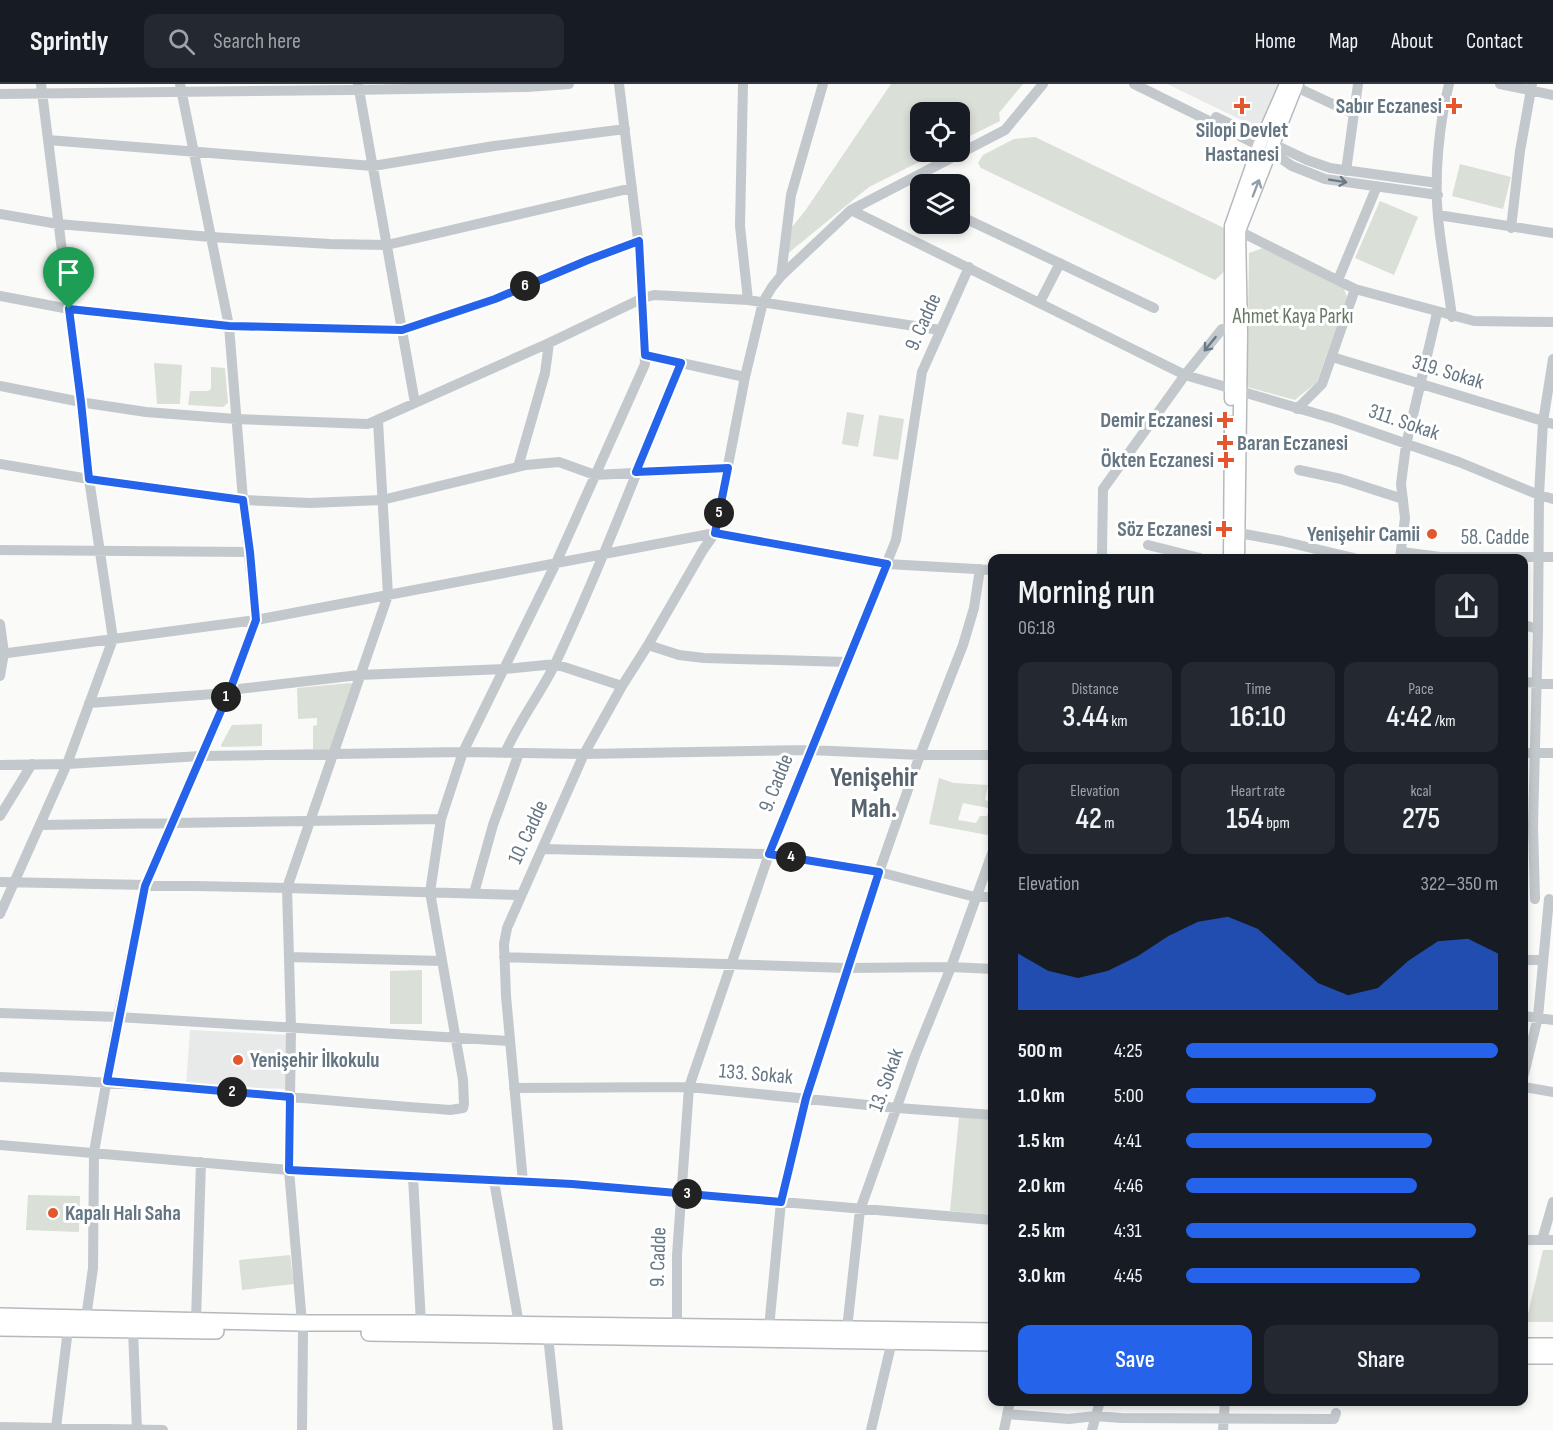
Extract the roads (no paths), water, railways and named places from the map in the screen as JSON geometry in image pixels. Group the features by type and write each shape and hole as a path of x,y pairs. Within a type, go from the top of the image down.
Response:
{"highway":[{"path":"0,1316 196,1320 302,1328 548,1336 988,1343"},
{"path":"0,1328 133,1330 302,1328 421,1323 988,1331"},
{"path":"1528,1346 1553,1346"},
{"path":"1528,1356 1553,1356"}],"main road":[{"path":"1230,554 1237,332 1235,228 1266,145 1293,85"},
{"path":"1235,389 1238,554"}],"street":[{"path":"0,94 42,89 527,87 569,84"},
{"path":"0,1077 107,1081 439,1109 463,1108 464,1094 456,1039 429,892 441,819 463,752 556,563 645,364 639,241 619,84"},
{"path":"743,84 740,226 748,300"},
{"path":"781,276 791,195 823,84"},
{"path":"715,533 745,377 763,302 772,286 851,210 1005,130 1043,84"},
{"path":"1134,84 1266,145 1330,168 1437,183"},
{"path":"1150,84 1266,145 1292,166 1325,179 1438,195"},
{"path":"1346,171 1358,84"},
{"path":"1449,84 1445,100 1437,183 1438,215 1452,317"},
{"path":"1500,84 1532,87 1553,95"},
{"path":"1293,85 1354,114"},
{"path":"86,1318 93,1268 94,1152 118,1017 145,886 229,691 256,620 243,500 229,326 181,87"},
{"path":"358,87 415,403"},
{"path":"1510,228 1520,151 1532,87"},
{"path":"0,914 67,764 113,639 89,479 42,89"},
{"path":"48,140 373,166 494,146 625,129"},
{"path":"1338,280 1377,186"},
{"path":"0,214 58,224 211,237 387,245 632,189"},
{"name":"311. Sokak","path":"851,210 1185,375 1335,419 1459,462 1539,495 1553,498"},
{"path":"1438,215 1553,233"},
{"path":"970,221 1154,308"},
{"path":"1235,228 1355,290 1474,321 1553,322"},
{"path":"0,296 69,309 229,326 402,330 495,299 639,241"},
{"path":"1040,302 1060,263"},
{"name":"9. Cadde","path":"677,1326 677,1255 689,1087 769,854 896,540 922,372 969,267"},
{"path":"1298,409 1322,384 1355,290"},
{"path":"0,386 146,412 236,419 368,424 654,295 748,300 940,330"},
{"path":"1401,554 1405,518 1401,484 1406,445 1437,313"},
{"path":"1100,554 1103,489 1185,375 1222,329 1237,332"},
{"path":"518,467 545,372 549,343"},
{"path":"645,355 745,377"},
{"name":"319. Sokak","path":"1332,357 1548,423"},
{"path":"1528,1058 1538,1017 1547,955 1551,899 1530,899 1528,826 1530,682 1538,629 1539,495 1553,359"},
{"path":"505,753 512,736 555,664 603,554 681,363"},
{"path":"302,1430 302,1328 289,1170 291,1028 287,888 308,821 388,595 378,421"},
{"path":"0,464 243,500 310,502 382,500 518,467 559,462 595,475 728,468"},
{"path":"1299,470 1341,479 1403,499"},
{"path":"2,654 256,620 715,533 887,564 988,570"},
{"name":"10. Cadde","path":"523,1182 509,1041 504,957 507,927 584,754 622,686 715,533"},
{"path":"1239,534 1337,554"},
{"path":"1149,546 1183,554"},
{"path":"0,550 250,552"},
{"name":"58. Cadde","path":"1528,556 1553,557"},
{"path":"770,1328 781,1202 806,1098 879,872 920,754 963,645 974,608 980,569"},
{"path":"0,624 2,654 0,676"},
{"path":"1528,626 1538,629"},
{"path":"648,645 679,656 847,662"},
{"path":"89,703 229,691 359,675 504,669 555,664 622,686"},
{"path":"1530,682 1553,684"},
{"path":"0,765 67,764 201,756 463,752 584,754 810,750 988,755"},
{"path":"474,893 493,825 519,753"},
{"path":"1529,753 1553,753"},
{"path":"0,816 32,764"},
{"path":"40,825 441,819"},
{"path":"542,849 769,854 879,872 975,897 988,897"},
{"name":"13. Sokak","path":"847,1329 860,1210 988,864"},
{"path":"0,882 520,895"},
{"path":"1528,959 1547,955"},
{"path":"289,957 442,961"},
{"path":"504,957 847,968 988,969"},
{"path":"0,1013 118,1017 509,1041"},
{"path":"1528,1016 1553,1020"},
{"name":"133. Sokak","path":"514,1088 689,1087 988,1115"},
{"path":"1528,1088 1553,1092"},
{"path":"0,1145 289,1170 681,1193 988,1220"},
{"path":"196,1320 201,1162"},
{"path":"413,1177 421,1323"},
{"path":"494,1181 519,1324"},
{"path":"1528,1240 1547,1240 1553,1202"},
{"path":"56,1428 68,1329"},
{"path":"133,1330 136,1430"},
{"path":"548,1336 558,1430"},
{"path":"871,1430 892,1341"},
{"path":"1004,1430 1009,1406"},
{"path":"1092,1430 1098,1406"},
{"path":"1223,1424 1224,1406"},
{"path":"1007,1414 1069,1419 1095,1416 1223,1424 1334,1419 1336,1413"},
{"path":"0,1427 163,1430"}],"place":[{"name":"Silopi Devlet Hastanesi","path":"1242,106"},
{"name":"Sabır Eczanesi","path":"1454,106"},
{"name":"Demir Eczanesi","path":"1225,420"},
{"name":"Baran Eczanesi","path":"1225,443"},
{"name":"Ökten Eczanesi","path":"1226,460"},
{"name":"Söz Eczanesi","path":"1224,529"},
{"name":"Yenişehir Camii","path":"1432,534"},
{"name":"Yenişehir İlkokulu","path":"238,1060"},
{"name":"Kapalı Halı Saha","path":"53,1213"}],"district":[{"name":"Yenişehir Mah.","path":"874,794"}],"park label":[{"name":"Ahmet Kaya Parkı","path":"1293,316"}]}
